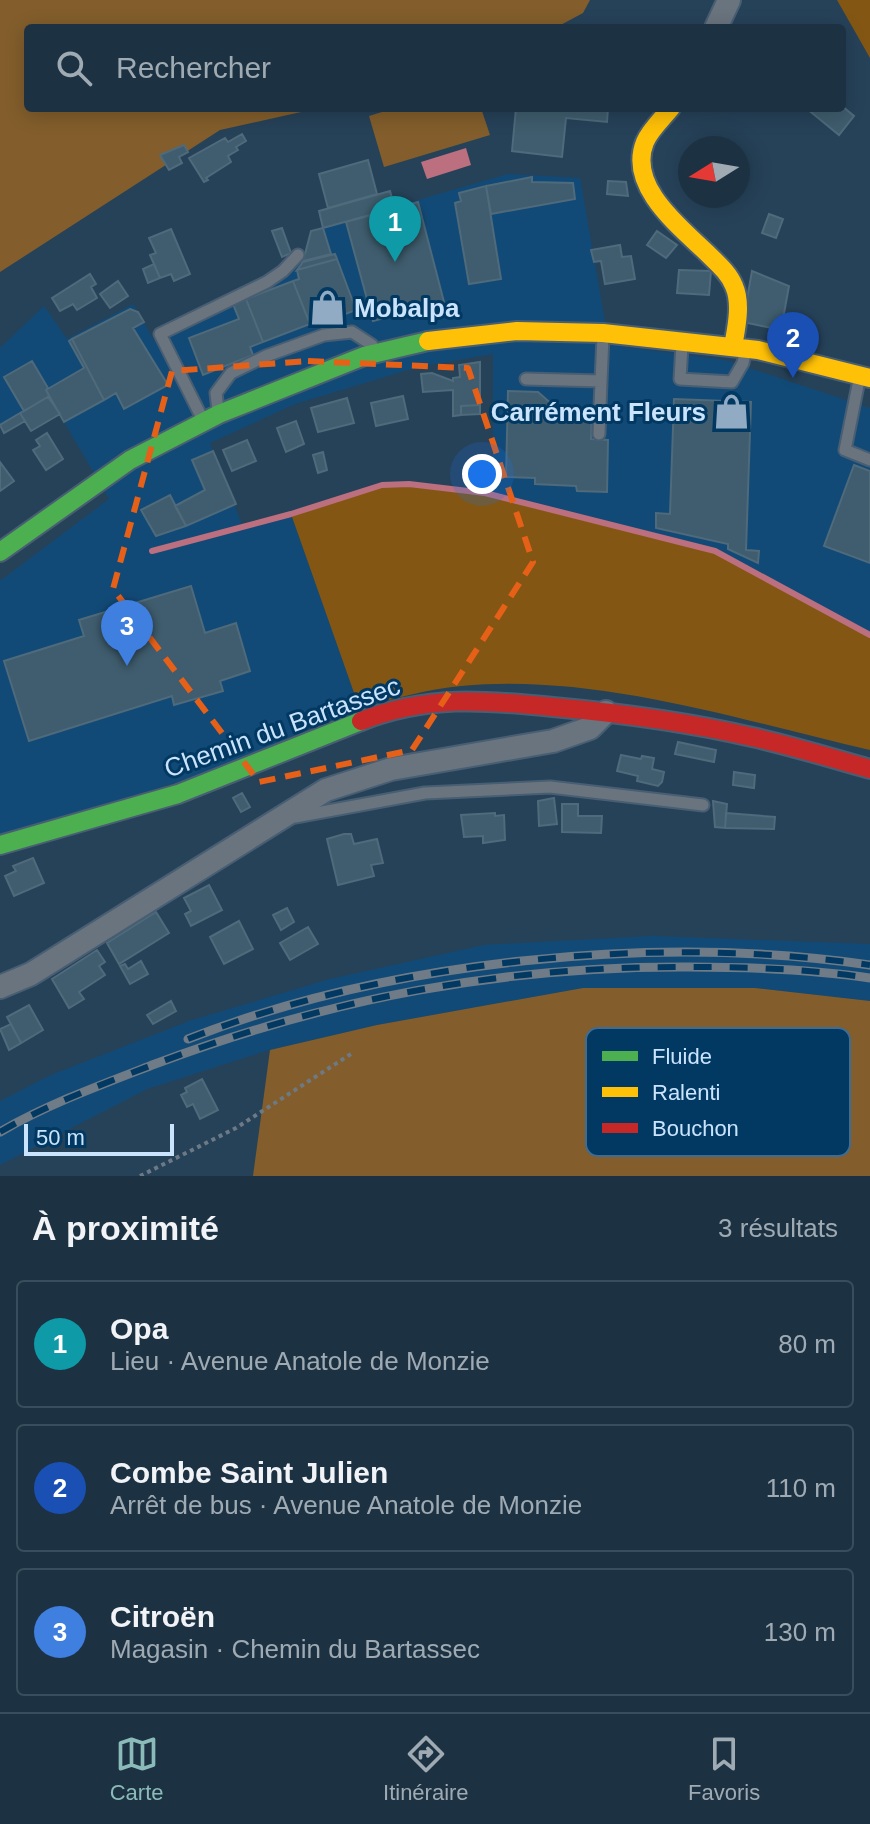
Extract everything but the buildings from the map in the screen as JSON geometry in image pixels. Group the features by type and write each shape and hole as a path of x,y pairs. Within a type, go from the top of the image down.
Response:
{"street":[{"path":"718,24 729,0"},
{"path":"668,112 646,139 641,155 642,170 658,205 732,281 736,289 740,347"},
{"path":"0,552 130,460 211,418 364,356 421,342 517,331 603,333 740,347 865,377"},
{"name":"Chemin du Bartassec","path":"0,845 178,794 225,778 327,733 392,709 431,702 479,700 606,712 751,737 870,769"},
{"path":"0,987 31,974 326,790 391,769 553,741 590,728 606,712"}],"lane":[{"path":"211,418 160,334 267,282 298,255"},
{"path":"211,418 216,393 231,373 266,356 324,335 352,332 383,352"},
{"path":"599,434 603,333"},
{"path":"682,340 680,379 732,382 743,363 740,347"},
{"path":"865,377 845,450 870,460"},
{"path":"526,379 601,381"},
{"path":"278,820 425,793 550,787 703,805"}],"path":[{"path":"140,1176 236,1128 354,1052"}],"highlighted area":[{"path":"308,361 468,368 533,562 412,750 259,782 113,589 172,371"}],"shaded area":[{"path":"0,0 590,0 583,13 562,24 24,24 24,112 301,112 220,130 0,272"},
{"path":"837,0 870,0 870,58"},
{"path":"382,112 482,112 490,135 384,167 369,116"},
{"path":"466,148 471,165 427,179 421,162"},
{"path":"508,174 580,178 609,345 725,360 870,408 870,635 715,551 493,495 493,354 418,367 295,404 210,443 243,527 291,514 359,707 211,772 0,836 0,581 109,499 49,396 0,425 0,348 44,306 67,339 133,304 154,341 271,287 292,271 305,254 311,231"},
{"path":"409,484 485,493 715,551 870,635 870,750 667,702 563,686 461,686 359,707 291,514 382,485"},
{"path":"651,936 870,944 870,1001 755,988 583,988 377,1025 269,1050 147,1089 0,1165 0,1101 51,1075 189,1021 330,979 484,945"},
{"path":"583,988 755,988 870,1001 870,1176 253,1176 270,1050 377,1025"}],"waterway":[{"path":"152,551 291,514 382,485 409,484 485,493 715,551 870,635"}],"railway":[{"path":"188,1039 267,1012 350,990 436,973 524,961 613,954 701,952 787,956 870,965"},
{"path":"0,1132 76,1095 221,1041 286,1021 418,990 551,972 619,968 757,968 870,978"}],"traffic: fast":[{"path":"0,552 130,460 219,414 364,356 428,341"},
{"path":"0,845 178,794 361,721"}],"traffic: slow":[{"path":"668,112 645,142 641,158 643,174 659,204 732,281 738,308 733,347"},
{"path":"428,341 517,331 603,333 758,350 870,378"}],"traffic: jam":[{"path":"361,721 433,703 479,701 528,705 628,715 703,727 782,744 870,769"}],"place":[{"name":"Opa","path":"395,262"},
{"name":"Mobalpa","path":"328,308"},
{"name":"Combe Saint Julien","path":"793,378"},
{"name":"Carrément Fleurs","path":"732,412"},
{"name":"Citroën","path":"127,666"}]}
